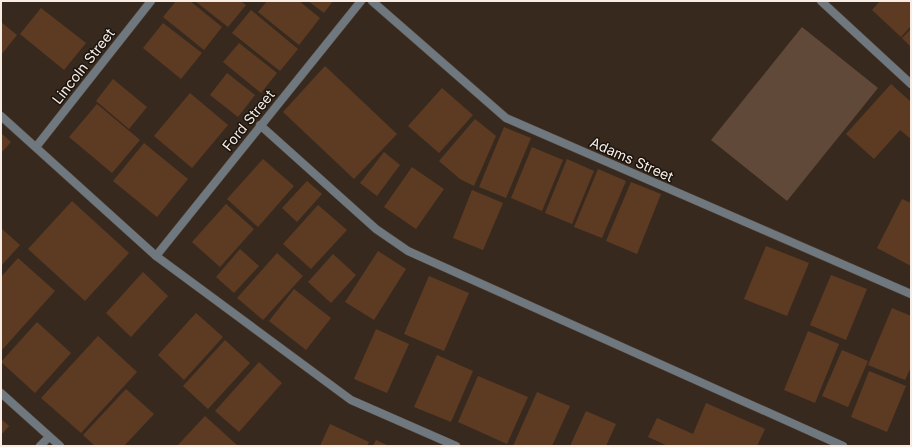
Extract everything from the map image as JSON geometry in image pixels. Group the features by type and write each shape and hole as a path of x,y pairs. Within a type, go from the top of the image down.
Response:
{"street":[{"name":"Lincoln Street","path":"36,147 151,1"},
{"name":"Ford Street","path":"156,256 361,1"},
{"name":"Adams Street","path":"372,1 506,118 911,294"},
{"path":"821,1 911,84"},
{"path":"1,116 156,256 351,400 456,446"},
{"path":"260,125 376,229 408,251 843,446"},
{"path":"1,393 60,446"},
{"path":"40,446 49,437"}],"shaded area":[{"path":"802,27 878,88 787,201 711,140"}],"building":[{"path":"176,1 190,1 222,27 204,50 163,17"},
{"path":"195,1 240,1 246,5 228,27"},
{"path":"267,1 299,1 320,18 299,45 258,12"},
{"path":"308,1 333,1 324,13"},
{"path":"880,1 911,1 911,26 901,37 872,10"},
{"path":"41,8 86,43 64,70 20,34"},
{"path":"251,10 298,49 280,71 232,33"},
{"path":"1,22 17,35 1,55"},
{"path":"163,23 202,53 181,79 143,48"},
{"path":"911,29 911,47 902,38"},
{"path":"239,43 277,73 261,93 223,62"},
{"path":"325,66 397,134 354,179 283,112"},
{"path":"227,73 255,95 238,117 210,95"},
{"path":"113,79 147,107 129,129 96,101"},
{"path":"891,84 911,102 911,139 900,130 874,159 846,134"},
{"path":"442,88 473,115 439,153 408,126"},
{"path":"190,93 228,125 192,168 154,136"},
{"path":"97,104 140,140 112,173 69,137"},
{"path":"475,119 496,136 474,186 460,179 439,161"},
{"path":"504,127 531,138 506,198 479,187"},
{"path":"1,133 11,142 1,153"},
{"path":"144,143 188,179 157,217 113,181"},
{"path":"532,147 563,160 542,211 511,198"},
{"path":"384,152 400,165 377,196 360,183"},
{"path":"263,159 294,186 258,227 227,199"},
{"path":"567,159 594,171 572,224 545,213"},
{"path":"412,167 444,189 416,229 384,207"},
{"path":"598,169 626,181 602,238 574,227"},
{"path":"307,181 322,194 297,222 282,208"},
{"path":"631,182 661,194 637,254 606,241"},
{"path":"472,190 503,203 483,250 453,238"},
{"path":"902,199 911,203 911,266 877,248"},
{"path":"72,201 129,253 85,301 28,249"},
{"path":"226,204 254,229 220,267 192,242"},
{"path":"318,205 347,230 311,269 283,244"},
{"path":"1,228 20,245 1,266"},
{"path":"766,246 809,263 787,316 744,299"},
{"path":"240,249 259,266 234,293 216,277"},
{"path":"378,251 406,269 374,320 345,302"},
{"path":"277,253 303,276 263,320 237,298"},
{"path":"333,254 356,275 331,303 308,282"},
{"path":"18,258 55,291 1,351 1,277"},
{"path":"143,272 168,296 131,337 106,313"},
{"path":"831,275 867,289 846,340 810,325"},
{"path":"429,276 469,293 444,351 404,334"},
{"path":"294,289 331,318 306,350 269,321"},
{"path":"892,308 911,316 911,367 905,380 868,365"},
{"path":"196,313 223,337 184,380 158,355"},
{"path":"37,322 71,353 35,393 1,362"},
{"path":"376,329 409,344 387,393 354,379"},
{"path":"808,331 839,344 815,403 784,390"},
{"path":"98,336 137,372 81,433 41,398"},
{"path":"225,340 250,363 208,409 183,386"},
{"path":"842,350 868,361 848,407 822,396"},
{"path":"437,355 473,371 451,422 414,407"},
{"path":"259,362 282,383 239,432 215,411"},
{"path":"869,371 906,386 887,432 851,417"},
{"path":"478,376 528,397 507,444 458,422"},
{"path":"126,389 154,414 124,446 95,446 83,435"},
{"path":"537,392 570,406 552,446 513,446"},
{"path":"706,403 765,429 757,446 668,446 648,437 657,418 693,434"},
{"path":"586,411 616,424 606,446 570,446"},
{"path":"205,416 238,446 177,446"},
{"path":"1,419 9,426 1,435"},
{"path":"330,424 369,442 367,446 320,446"},
{"path":"376,440 389,446 373,446"}]}
